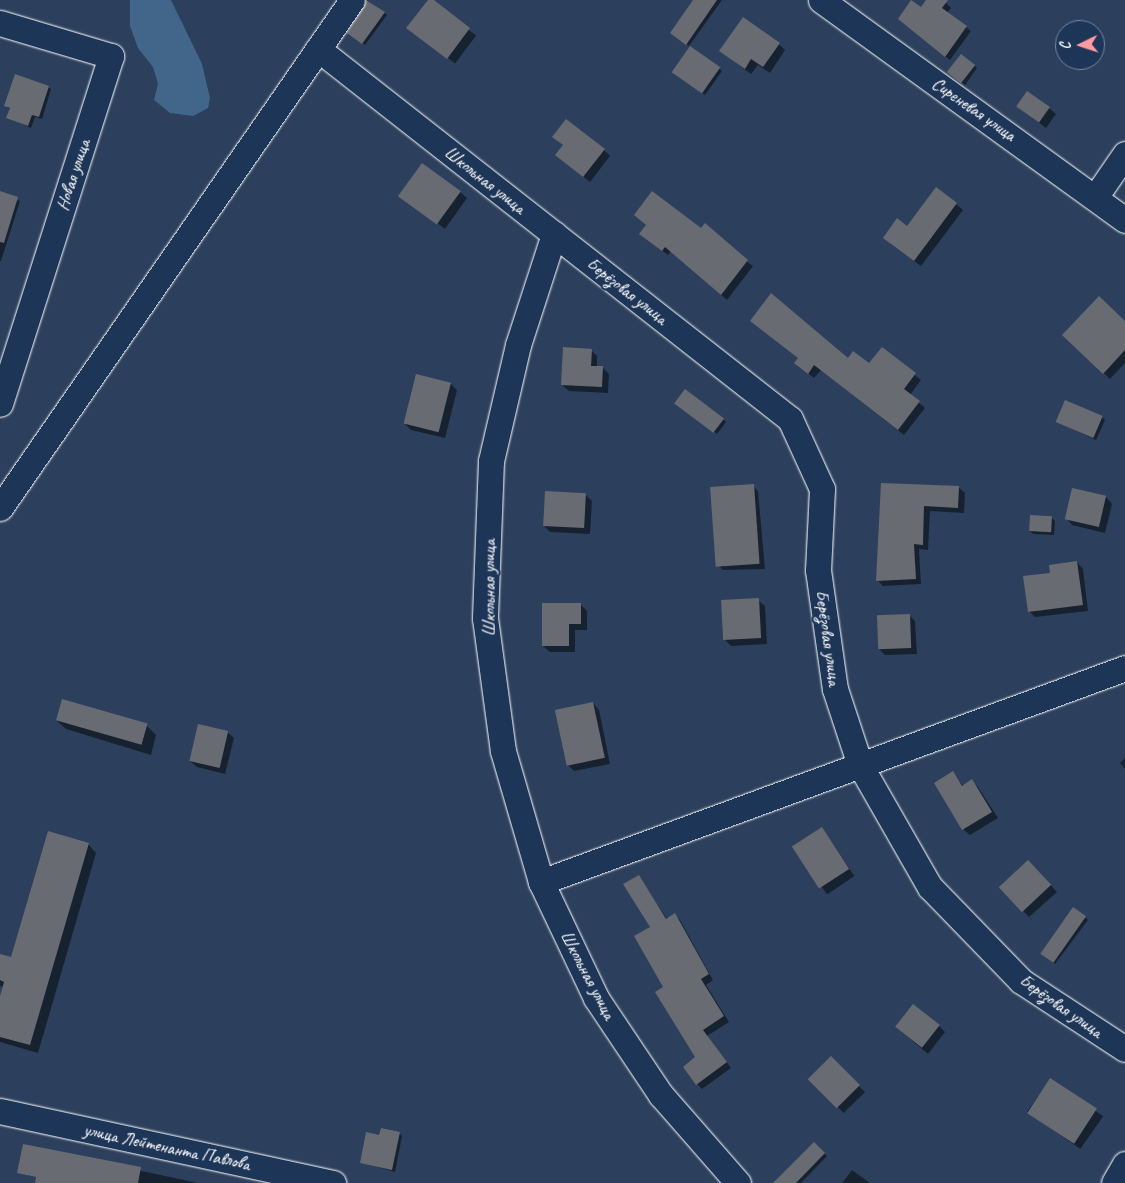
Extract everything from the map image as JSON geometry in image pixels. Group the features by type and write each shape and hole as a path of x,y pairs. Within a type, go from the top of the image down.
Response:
{"street":[{"path":"0,508 352,0"},
{"name":"Сиреневая улица","path":"820,0 1096,196 1125,220"},
{"name":"Новая улица","path":"0,23 111,56 0,404"},
{"name":"Школьная улица","path":"318,48 554,234 518,345 491,461 485,618 503,751 541,882 596,998 661,1095 738,1183"},
{"path":"1096,196 1125,154"},
{"name":"Берёзовая улица","path":"554,234 790,419 822,489 820,579 834,689 860,765 930,887 1021,981 1125,1049"},
{"path":"541,882 1125,668"},
{"name":"улица Лейтенанта Павлова","path":"0,1111 333,1183"},
{"path":"1114,1183 1125,1164"}],"water":[{"path":"130,0 171,0 202,64 210,98 208,108 193,116 170,113 154,100 158,84 153,67 138,48 130,26"}],"building":[{"path":"366,0 385,12 362,44 347,33"},
{"path":"428,0 434,0 470,28 447,59 406,28"},
{"path":"693,0 717,0 686,45 670,33"},
{"path":"911,0 921,7 926,0 948,0 942,8 967,26 945,57 898,19"},
{"path":"743,17 780,43 763,67 751,59 745,69 719,51"},
{"path":"690,46 720,67 702,93 672,72"},
{"path":"961,54 975,65 961,83 947,72"},
{"path":"15,74 49,86 39,117 32,115 28,126 6,118 10,108 4,106"},
{"path":"1027,91 1050,107 1039,123 1016,107"},
{"path":"566,119 605,149 583,177 555,155 563,145 552,137"},
{"path":"422,163 461,191 437,224 398,196"},
{"path":"936,187 957,203 914,261 883,238 897,218 907,226"},
{"path":"0,191 18,197 4,243 0,242"},
{"path":"652,191 701,228 705,223 748,260 721,295 665,247 662,251 639,234 646,225 634,215"},
{"path":"771,293 848,358 853,351 869,363 882,347 916,373 904,389 920,401 898,430 814,365 808,374 794,363 798,358 750,321"},
{"path":"1099,296 1125,321 1125,350 1103,374 1062,335"},
{"path":"563,347 592,349 591,366 603,366 602,387 561,385"},
{"path":"416,374 451,383 439,432 404,423"},
{"path":"685,389 724,418 713,433 674,403"},
{"path":"1065,400 1103,416 1093,438 1056,422"},
{"path":"881,483 959,486 958,508 924,506 923,545 914,544 916,579 876,581"},
{"path":"754,484 760,564 716,567 710,487"},
{"path":"1072,488 1106,496 1099,527 1065,519"},
{"path":"545,491 586,493 584,528 543,526"},
{"path":"1030,515 1052,516 1051,532 1029,531"},
{"path":"1077,561 1083,605 1028,612 1023,576 1050,573 1049,565"},
{"path":"759,598 761,638 723,640 721,600"},
{"path":"542,603 581,603 581,624 569,624 569,646 542,646"},
{"path":"910,614 911,648 878,649 877,615"},
{"path":"62,699 148,724 141,745 56,720"},
{"path":"593,702 605,758 567,766 555,710"},
{"path":"198,724 228,731 220,768 189,761"},
{"path":"953,771 962,786 972,779 992,812 962,830 934,783"},
{"path":"822,827 849,869 819,889 792,847"},
{"path":"48,831 89,843 30,1045 0,1037 0,996 4,982 0,980 0,954 11,957"},
{"path":"1028,860 1051,885 1022,912 999,887"},
{"path":"639,875 666,919 675,913 709,974 701,979 724,1016 703,1030 727,1062 696,1085 683,1067 695,1057 655,992 663,987 634,936 650,927 623,884"},
{"path":"1073,907 1086,916 1053,963 1040,954"},
{"path":"913,1004 940,1025 922,1048 895,1027"},
{"path":"831,1056 860,1085 837,1108 808,1079"},
{"path":"1050,1078 1097,1108 1074,1144 1027,1113"},
{"path":"381,1128 400,1132 392,1170 360,1163 366,1132 379,1135"},
{"path":"814,1142 825,1153 796,1183 773,1183"},
{"path":"23,1144 141,1167 138,1183 35,1183 36,1177 17,1173"}]}
